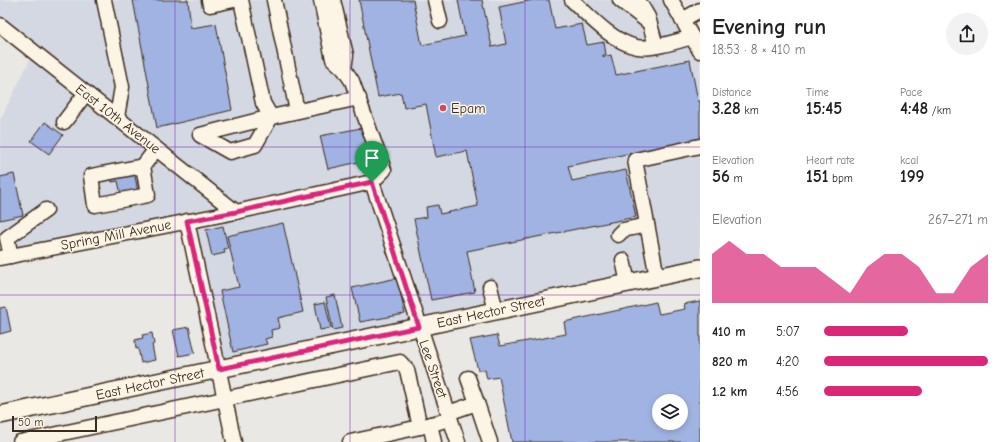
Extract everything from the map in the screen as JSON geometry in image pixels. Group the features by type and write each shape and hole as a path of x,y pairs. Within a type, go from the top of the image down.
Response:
{"main road":[{"name":"East Hector Street","path":"0,415 700,268"}],"street":[{"path":"104,0 122,87 117,117"},
{"path":"210,0 210,5 234,0"},
{"path":"241,0 263,103 271,117 358,98"},
{"path":"274,0 297,111"},
{"path":"321,0 333,59 344,69 352,81 384,170 372,182"},
{"path":"333,0 346,55 344,69"},
{"path":"435,0 440,21"},
{"path":"572,0 596,23 616,38 638,48 663,46 692,37"},
{"path":"620,0 650,24"},
{"path":"638,0 648,17 656,46"},
{"path":"671,0 700,51"},
{"path":"682,20 700,10"},
{"name":"East 10th Avenue","path":"0,25 236,212"},
{"path":"64,122 86,93"},
{"path":"657,277 635,160 700,146"},
{"path":"143,166 156,149"},
{"name":"Spring Mill Avenue","path":"5,257 236,212 372,182"},
{"name":"Lee Street","path":"372,182 458,442"},
{"path":"5,257 7,238 46,210"},
{"path":"187,221 234,442"},
{"path":"618,235 623,230 647,225"},
{"path":"623,260 628,283"},
{"path":"490,287 496,311"},
{"path":"20,442 400,362 407,370 425,426 434,442"},
{"path":"468,378 490,442"},
{"path":"350,442 425,426 477,404"}],"shaded area":[{"path":"0,0 671,0 700,51 700,268 219,369 187,221 0,259 0,120 34,52 0,25"}],"building":[{"path":"133,0 188,0 191,28 216,24 232,110 157,128"},
{"path":"359,0 413,0 422,45 465,36 458,0 482,0 492,47 506,44 499,7 533,0 549,0 555,29 582,24 587,45 604,42 606,55 603,55 603,57 611,55 616,75 690,60 698,101 700,101 700,139 568,166 572,181 626,170 636,217 467,251 475,292 431,300 414,219 427,217 426,207 438,205 440,214 478,206 467,151 436,157 426,104 404,108 401,93 378,97"},
{"path":"45,122 63,135 49,154 31,141"},
{"path":"366,127 373,146 361,148 363,161 328,169 320,136"},
{"path":"134,171 138,192 121,195 118,181 112,182 111,178"},
{"path":"14,174 23,215 0,220 0,177"},
{"path":"283,223 303,312 278,318 280,328 271,330 272,337 265,339 267,344 233,352 220,291 239,287 227,236"},
{"path":"223,226 228,248 224,249 225,253 212,256 206,230"},
{"path":"397,278 405,314 360,322 352,288"},
{"path":"335,295 342,328 333,330 326,297"},
{"path":"700,301 700,442 512,442 499,377 487,379 485,370 478,370 470,340 497,335 500,346 566,334 564,322 656,302 659,314 685,309 684,304"},
{"path":"325,302 331,328 320,330 315,304"},
{"path":"6,307 11,331 0,334 0,308"},
{"path":"189,327 195,353 179,356 173,330"},
{"path":"152,333 154,344 152,345 155,360 141,363 138,348 136,349 135,340 143,338 142,335"}],"place":[{"name":"Epam","path":"443,108"}],"route":[{"path":"372,182 419,327 219,369 187,221 236,212 372,182"}]}
